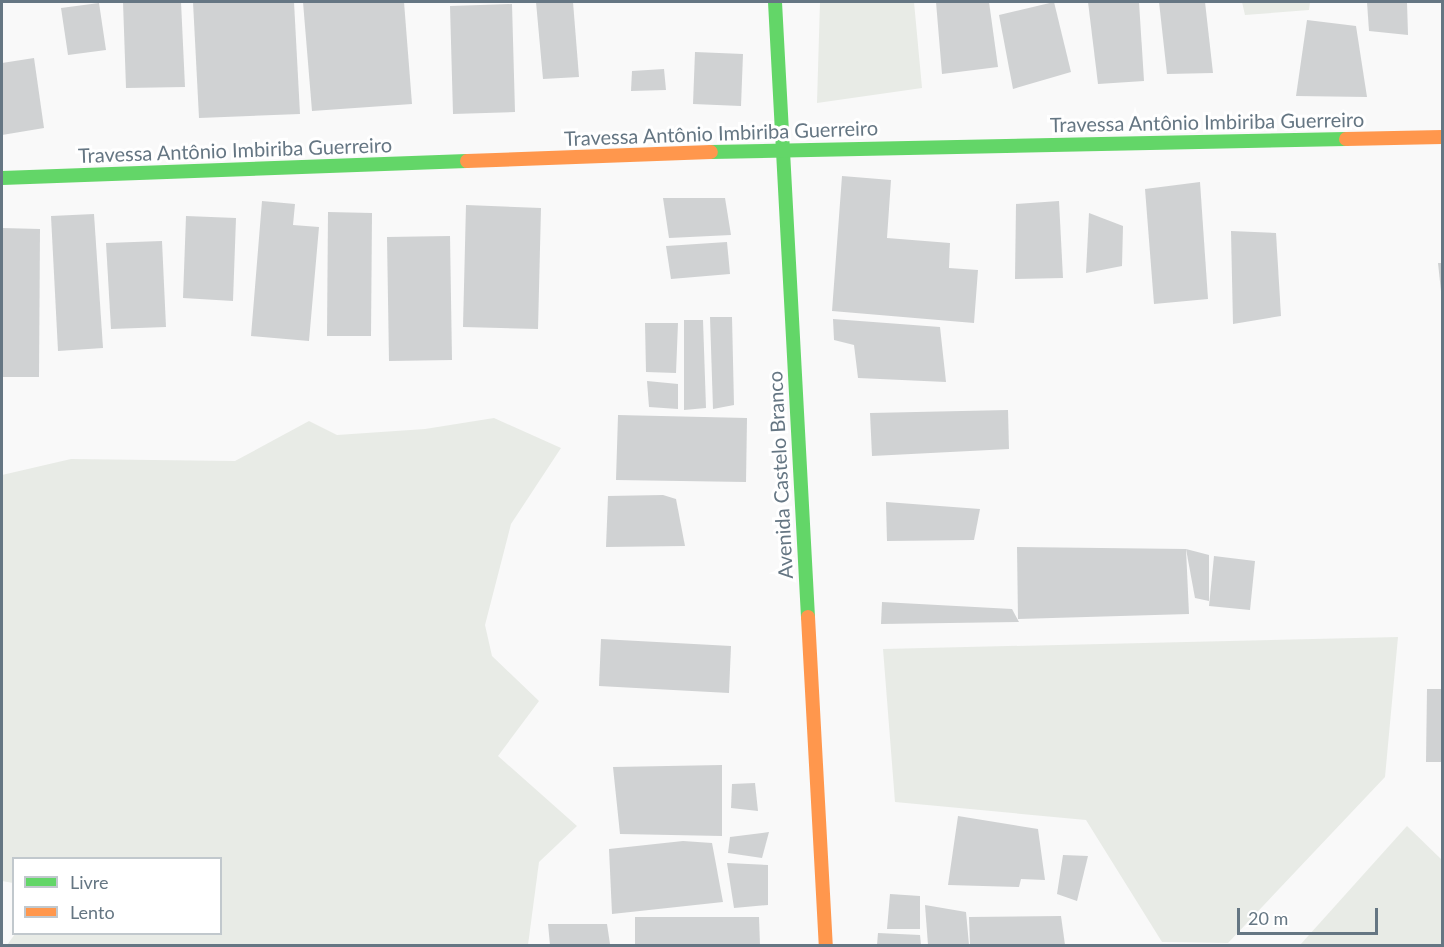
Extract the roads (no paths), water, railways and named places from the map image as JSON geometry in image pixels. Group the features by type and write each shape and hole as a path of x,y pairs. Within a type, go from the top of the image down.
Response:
{"street":[{"name":"Avenida Castelo Branco","path":"775,2 781,149 826,945"},
{"name":"Travessa Antônio Imbiriba Guerreiro","path":"2,178 781,149 1443,137"}]}
